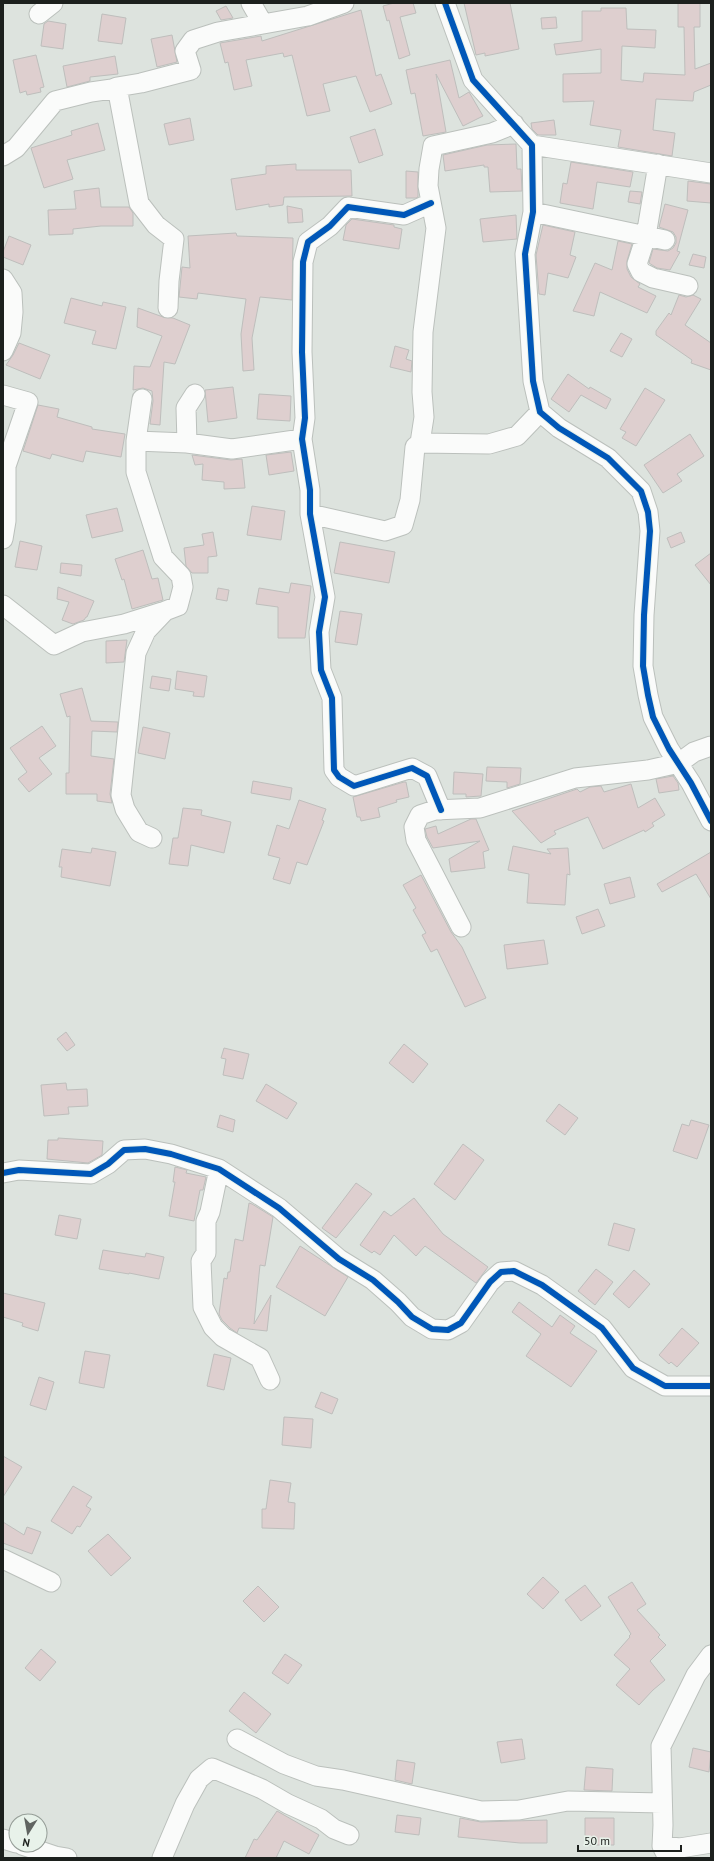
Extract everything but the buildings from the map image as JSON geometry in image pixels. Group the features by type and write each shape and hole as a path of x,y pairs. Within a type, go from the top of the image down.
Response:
{"street":[{"path":"252,3 264,24"},
{"path":"3,156 16,148 55,101 91,92 141,83 192,70 185,51 193,40 218,32 308,16 344,3"},
{"path":"445,3 473,80 514,124 532,146 533,212 525,254 533,381 540,412 559,428 608,458 641,491 648,512 650,531 644,615 643,666 653,717 669,749 691,783 711,821"},
{"path":"117,87 139,203 156,225 174,239 169,281 168,308"},
{"path":"420,443 424,417 422,392 423,332 436,228 428,186 433,146 492,132 514,124"},
{"path":"532,146 711,173"},
{"path":"658,164 646,236 637,264 641,272 653,278 688,286"},
{"path":"431,203 404,215 348,207 330,226 308,242 303,262 302,352 305,418 302,440 310,490 310,514 325,597 319,632 321,670 332,698 334,770 339,777 354,786 412,768 427,776 441,810"},
{"path":"533,212 665,240"},
{"path":"3,279 12,293 13,312 11,333 3,351"},
{"path":"187,443 186,408 195,394"},
{"path":"3,395 28,402 6,466 6,521 3,539"},
{"path":"3,605 54,644 82,632 124,624 178,606 183,587 181,576 163,557 136,472 136,441 142,399"},
{"path":"310,514 385,531 403,525 410,500 415,447 420,443 489,444 517,436 540,412"},
{"path":"136,441 187,443 232,449 302,440"},
{"path":"152,838 140,832 125,809 121,795 136,653 146,631 165,611"},
{"path":"461,927 416,840 414,827 420,815 435,810 480,808 575,778 648,770 678,764 694,752 711,746"},
{"path":"3,1173 19,1170 92,1174 108,1164 124,1150 145,1149 171,1154 219,1169 279,1208 339,1259 373,1280 398,1302 412,1317 432,1329 448,1330 461,1323 490,1282 501,1272 514,1272 542,1284 602,1328 633,1368 665,1386 711,1386"},
{"path":"219,1169 210,1212 206,1221 206,1253 201,1261 203,1307 213,1327 223,1337 260,1358 270,1380"},
{"path":"3,1560 51,1582"},
{"path":"711,1655 696,1675 661,1746 665,1852 711,1843"},
{"path":"237,1738 284,1764 316,1776 343,1780 481,1811 519,1810 568,1801 662,1803"},
{"path":"162,1858 185,1804 200,1779 212,1768 262,1789 288,1804 321,1819 334,1829 349,1835"},
{"path":"46,1853 67,1858"}],"cycle path":[{"path":"445,3 473,80 532,145 533,212 525,254 533,381 540,412 559,428 608,458 641,491 648,512 650,531 644,615 643,666 648,695 653,717 669,749 691,783 711,821"},
{"path":"431,203 404,215 348,207 330,226 308,242 303,262 302,352 305,418 302,439 310,490 310,514 325,597 319,632 321,670 332,698 334,770 339,777 354,786 412,768 427,776 441,810"},
{"path":"3,1173 19,1170 91,1174 108,1164 124,1150 145,1149 171,1154 219,1169 279,1208 339,1259 373,1280 398,1302 412,1317 432,1329 448,1330 461,1323 490,1282 501,1272 514,1271 542,1285 602,1328 633,1368 665,1386 711,1386"}]}
